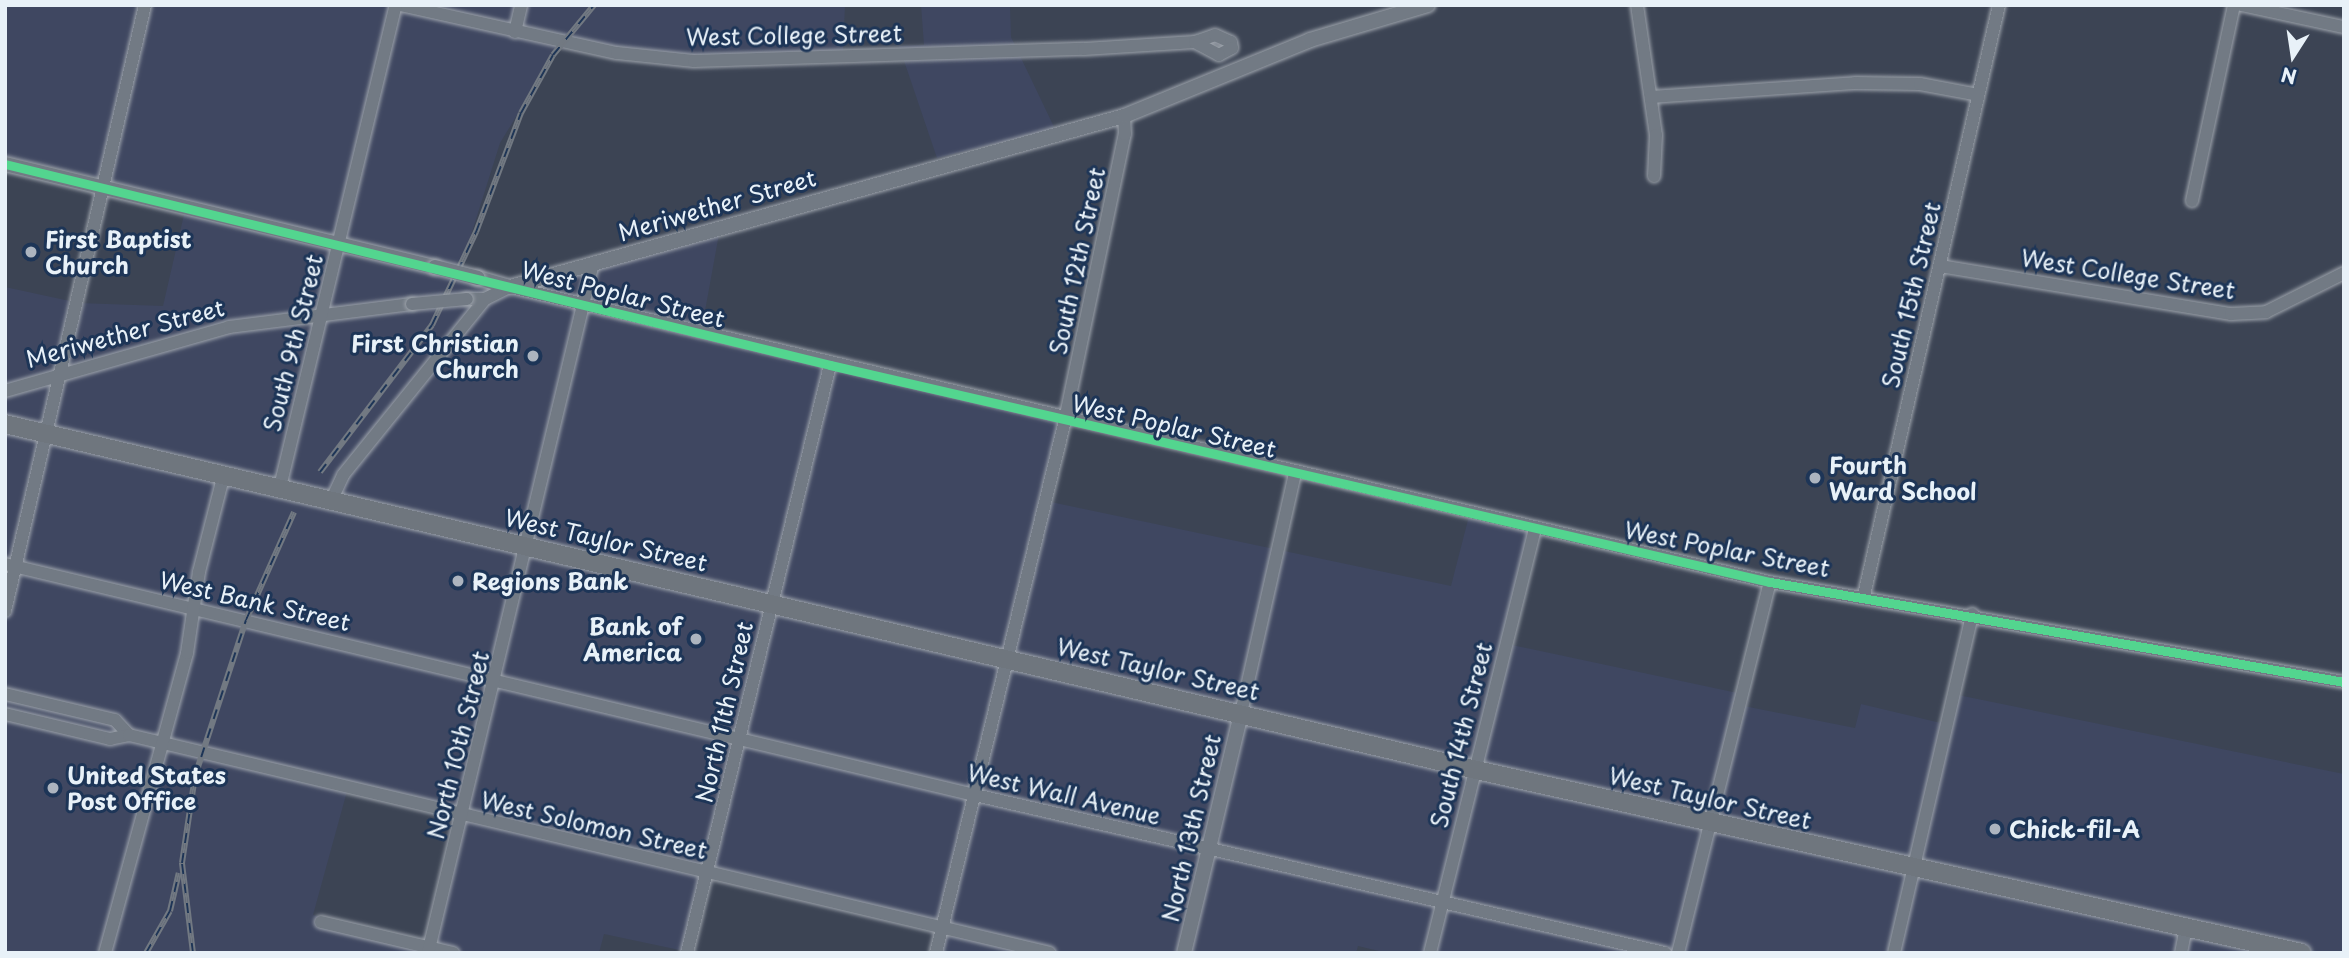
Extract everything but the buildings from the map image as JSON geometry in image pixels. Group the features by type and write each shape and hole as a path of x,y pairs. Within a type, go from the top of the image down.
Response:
{"main road":[{"name":"West Taylor Street","path":"5,424 1472,769 1913,869 2302,953"}],"street":[{"path":"5,611 11,565 47,434 145,5"},
{"name":"West College Street","path":"398,5 617,53 694,61 1195,42"},
{"name":"South 9th Street","path":"280,487 398,5"},
{"path":"515,32 521,5"},
{"name":"Meriwether Street","path":"5,391 216,330 321,313 485,299 510,287 593,263 1124,116 1310,40 1428,5"},
{"path":"1637,5 1651,97 1654,176"},
{"name":"South 15th Street","path":"1864,595 1998,5"},
{"path":"2192,201 2234,5"},
{"path":"2241,5 2344,27"},
{"path":"1651,97 1866,83 1920,84 1978,95"},
{"name":"South 12th Street","path":"936,953 1065,421 1125,134 1124,116"},
{"name":"West Poplar Street","path":"5,164 1065,421 1770,582 1864,595 2344,682"},
{"path":"583,304 593,263"},
{"name":"West College Street","path":"1940,266 2231,314 2266,312 2344,272"},
{"path":"332,499 344,475 485,299"},
{"name":"North 10th Street","path":"429,950 583,304"},
{"name":"North 11th Street","path":"687,953 830,365"},
{"path":"105,953 194,609 224,474"},
{"path":"1241,713 1296,474"},
{"name":"South 14th Street","path":"1430,953 1472,769 1535,528"},
{"name":"West Bank Street","path":"11,565 495,680"},
{"path":"1678,953 1770,582"},
{"path":"1894,953 1972,614"},
{"name":"West Wall Avenue","path":"495,680 975,795 1665,953"},
{"name":"West Solomon Street","path":"5,694 115,720 128,734"},
{"name":"North 13th Street","path":"1184,953 1241,713"},
{"name":"West Solomon Street","path":"5,714 110,739 128,734 462,816 1050,953"},
{"path":"321,922 429,950 453,953"},
{"path":"2181,953 2186,928"}],"shaded area":[{"path":"5,5 845,5 843,52 698,56 561,43 500,143 460,270 517,285 719,234 701,333 1061,422 1046,501 1451,586 1469,516 1533,533 1507,644 1747,695 1744,706 1855,728 1861,704 1945,724 1953,694 2344,774 2344,953 1387,953 1358,946 1356,953 934,953 942,922 707,870 689,952 604,934 599,953 5,953 5,287 79,303 163,306 186,206 115,182 5,156","holes":["349,784 466,810 431,946 313,915"]},
{"path":"921,5 1010,5 1011,37 1055,129 937,158 899,46 924,45"}],"railway":[{"path":"320,472 432,325 476,232 521,113 553,55 594,5"},
{"path":"193,953 182,863 195,776 246,620 294,512"},
{"path":"146,953 170,911 179,873"}],"cycle path":[{"path":"5,164 830,365 1770,582 2344,682"}],"place":[{"name":"First Baptist Church","path":"31,252"},
{"name":"First Christian Church","path":"533,356"},
{"name":"Fourth Ward School","path":"1815,478"},
{"name":"Regions Bank","path":"458,581"},
{"name":"Bank of America","path":"696,639"},
{"name":"United States Post Office","path":"53,788"},
{"name":"Chick-fil-A","path":"1995,829"}]}
